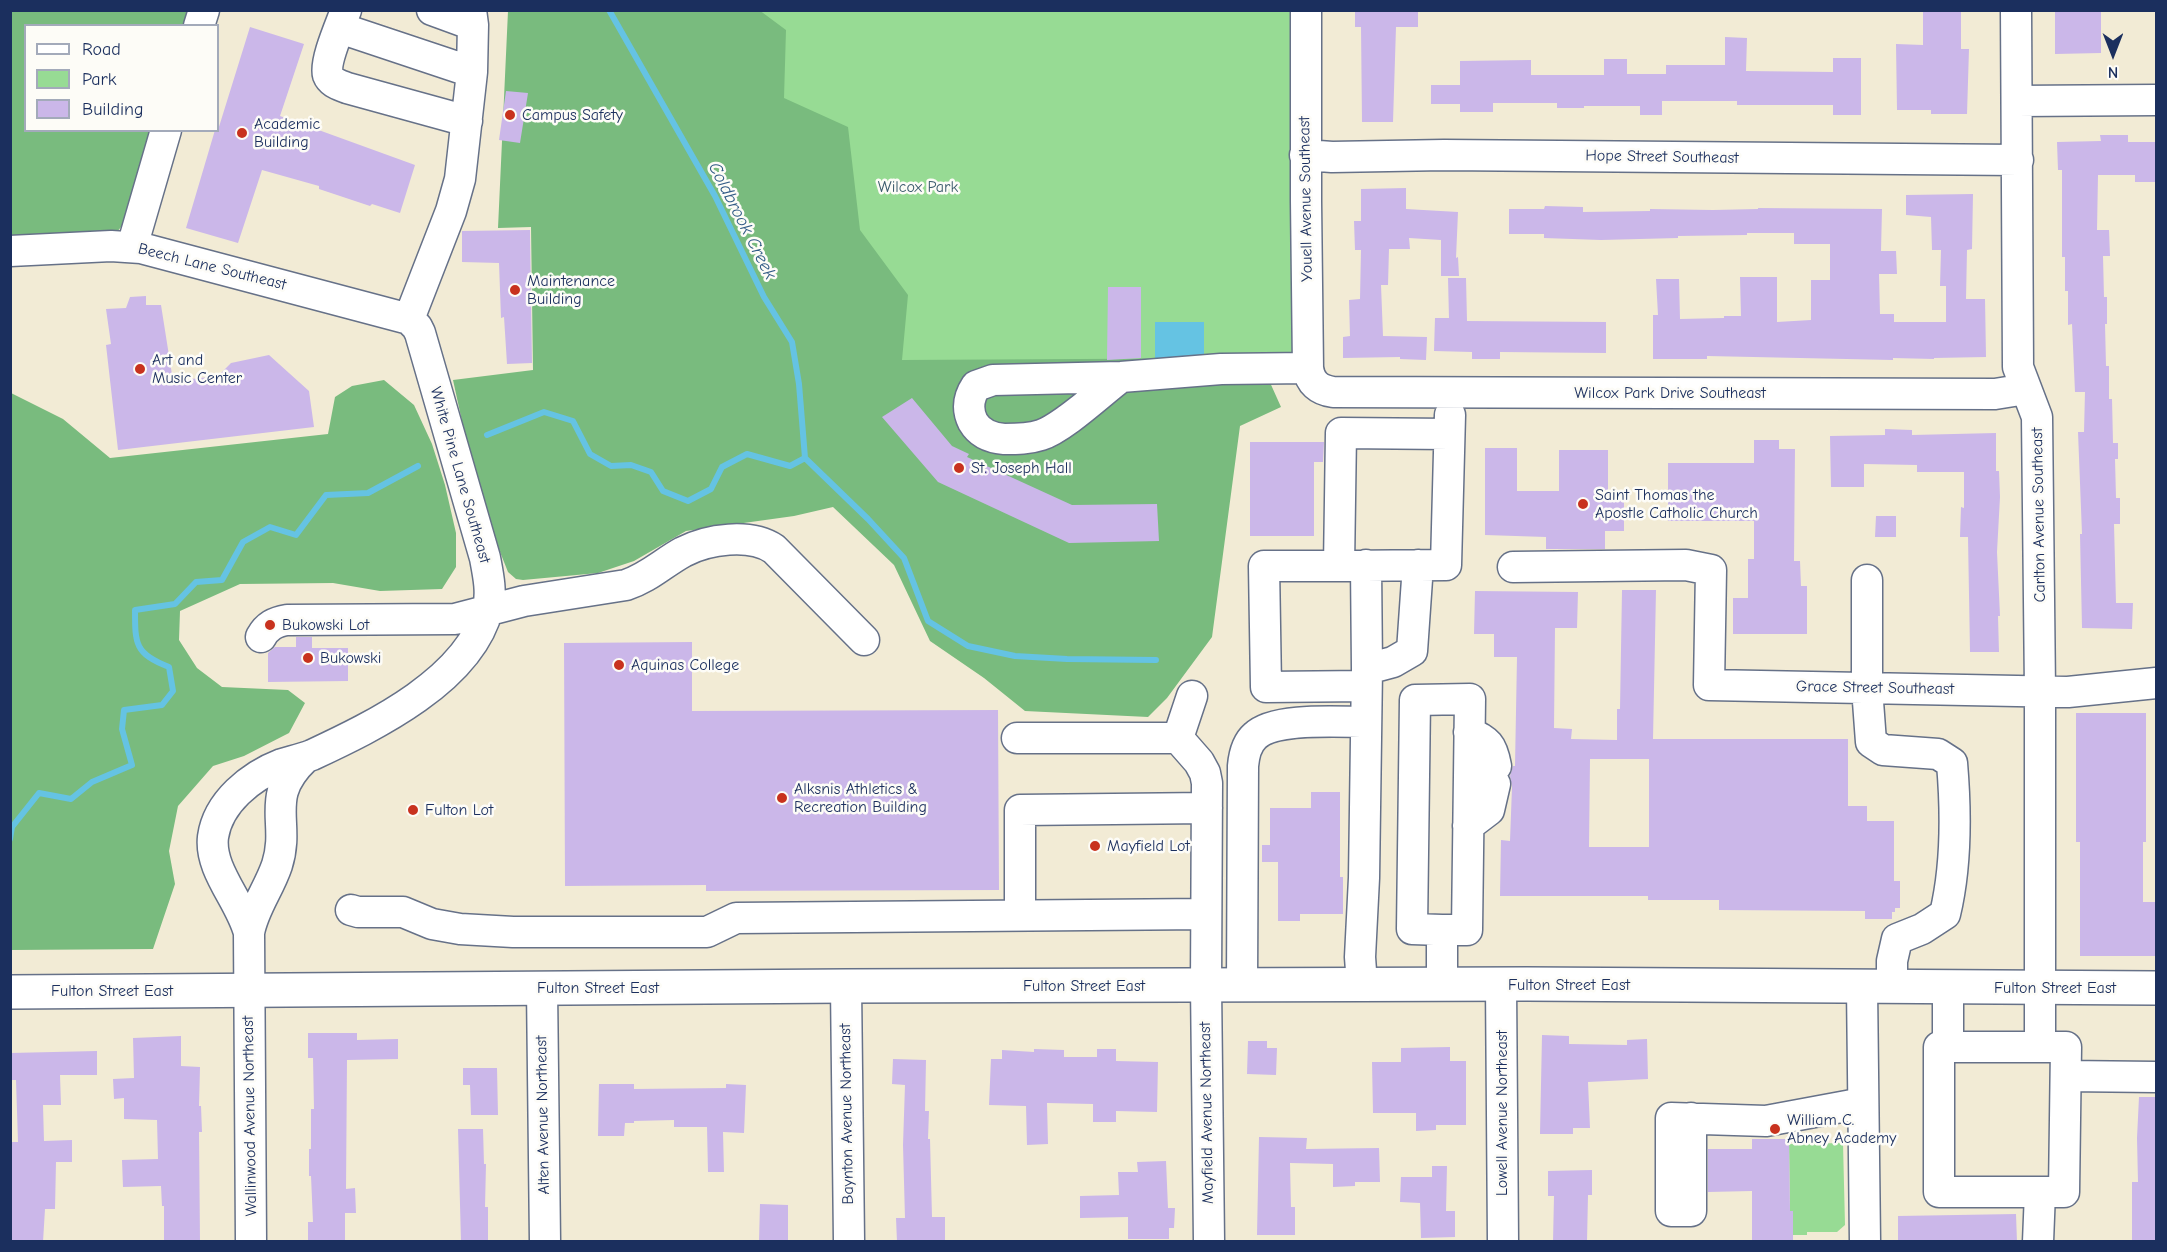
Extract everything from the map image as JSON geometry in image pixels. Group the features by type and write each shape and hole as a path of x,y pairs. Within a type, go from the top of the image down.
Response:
{"main road":[{"name":"Fulton Street East","path":"10,992 1206,985 2157,988"}],"street":[{"path":"409,319 430,268 456,192 462,168 472,72 472,18 432,10"},
{"name":"Youell Avenue Southeast","path":"1306,10 1305,155 1312,377"},
{"name":"Carlton Avenue Southeast","path":"2016,10 2018,367 2037,417 2040,1047"},
{"path":"467,122 347,88 334,82 328,69 343,19 472,72"},
{"path":"2017,101 2157,100"},
{"path":"132,247 165,132"},
{"name":"Hope Street Southeast","path":"1305,155 1332,157 1444,155 2018,160"},
{"name":"Beech Lane Southeast","path":"10,251 132,247 160,252 409,319"},
{"name":"White Pine Lane Southeast","path":"249,933 244,916 217,864 213,844 215,828 221,812 231,798 270,769 305,758 370,726 428,689 463,658 488,609 489,584 485,558 420,333 409,319"},
{"name":"Wilcox Park Drive Southeast","path":"1121,377 1209,370 1312,377 1333,392 1995,394 2026,389"},
{"path":"1365,392 1365,433"},
{"path":"1418,565 1412,651 1367,677 1266,687 1264,566 1352,566 1418,565 1446,565 1450,392"},
{"path":"1362,985 1360,957 1364,878 1367,677 1352,566 1341,433 1449,434"},
{"path":"261,637 267,627 287,620 447,619 524,601 626,585 651,574 683,552 700,545 737,540 761,542 774,549 864,640"},
{"name":"Grace Street Southeast","path":"1513,567 1686,565 1711,570 1709,685 2068,692 2157,683"},
{"path":"1865,1242 1863,1103 1877,987 1892,961 1897,939 1922,929 1945,914 1951,888 1954,789 1952,763 1938,754 1883,750 1871,742 1867,688 1867,580"},
{"path":"1017,738 1178,738 1192,696"},
{"path":"1442,985 1455,930 1468,826 1470,699 1414,700 1412,929 1455,930"},
{"path":"1242,985 1243,766 1247,750 1255,736 1261,731 1278,725 1366,722"},
{"path":"1468,826 1489,810 1495,775 1493,750 1486,741 1469,732"},
{"name":"Mayfield Avenue Northeast","path":"1178,738 1196,758 1205,773 1209,1242"},
{"name":"White Pine Lane Southeast","path":"248,990 249,933 252,919 279,858 282,789 292,772 305,758"},
{"path":"1020,915 1020,810 1207,808"},
{"path":"351,910 403,912 432,924 447,927 513,932 707,932 735,918 1206,914"},
{"name":"Lowell Avenue Northeast","path":"1501,985 1503,1242"},
{"name":"Baynton Avenue Northeast","path":"846,986 849,1242"},
{"path":"1948,987 1948,1047"},
{"name":"Alten Avenue Northeast","path":"542,988 545,1242"},
{"name":"Wallinwood Avenue Northeast","path":"248,990 251,1242"},
{"path":"1939,1047 2040,1047 2066,1047 2064,1192 1939,1192 1939,1047"},
{"path":"2066,1076 2157,1077"},
{"path":"1691,1118 1766,1121 1863,1103"},
{"path":"2038,1242 2040,1192"}],"green space":[{"path":"759,10 786,30 784,98 848,127 860,230 908,295 902,360 1259,358 1281,407 1240,426 1212,637 1167,698 1148,717 1025,711 984,678 930,641 894,565 833,507 794,516 686,531 634,561 598,573 523,580 516,579 508,572 479,499 453,380 533,370 531,227 498,228 508,11"},
{"path":"11,11 190,11 185,24 24,24 24,132 153,132 125,222 117,232 11,241"},
{"name":"Wilcox Park","path":"540,11 1295,11 1295,363 544,362"},
{"path":"384,380 414,405 432,444 445,485 456,533 456,567 442,589 380,591 333,583 240,584 180,611 179,640 197,668 222,687 288,690 305,703 289,733 244,756 213,766 178,806 169,851 175,884 153,949 11,950 11,393 63,419 110,458 328,434 335,397 352,386"},
{"path":"1843,1143 1845,1225 1837,1232 1807,1232 1807,1235 1793,1235 1793,1211 1790,1211 1789,1144"}],"water":[{"path":"1155,322 1204,322 1204,358 1155,358"}],"building":[{"path":"1355,10 1418,10 1418,27 1396,27 1393,122 1362,122 1361,27 1355,27"},
{"path":"1923,10 1961,10 1961,49 1969,49 1967,114 1931,114 1931,110 1897,110 1896,44 1923,45"},
{"path":"2055,10 2101,10 2101,53 2055,54"},
{"name":"Academic Building","path":"250,27 304,44 280,116 415,165 400,213 372,204 370,206 319,189 319,186 262,170 238,243 186,228 214,132 219,132"},
{"path":"1725,37 1747,38 1746,71 1833,72 1833,58 1861,58 1861,115 1833,115 1833,105 1737,105 1737,101 1662,101 1662,115 1640,115 1640,106 1557,108 1557,103 1493,103 1493,112 1460,112 1460,104 1431,104 1431,85 1460,85 1460,61 1531,60 1531,75 1604,75 1604,59 1627,59 1627,74 1666,74 1666,65 1725,65"},
{"name":"Campus Safety","path":"506,91 528,93 520,143 499,140"},
{"path":"2100,135 2128,135 2128,142 2157,142 2157,182 2135,182 2135,175 2098,175 2097,230 2109,230 2110,256 2103,256 2104,297 2107,297 2106,366 2109,366 2109,399 2112,399 2113,443 2118,443 2118,459 2115,459 2116,498 2120,498 2120,524 2114,524 2116,603 2133,603 2132,629 2082,628 2080,534 2082,534 2078,432 2084,432 2085,392 2075,392 2072,324 2068,325 2065,257 2062,257 2062,170 2058,170 2057,142 2101,141"},
{"path":"1406,188 1406,209 1458,212 1456,258 1458,257 1459,276 1441,276 1441,240 1409,238 1410,249 1389,249 1388,285 1381,285 1383,336 1427,337 1426,360 1400,359 1400,357 1343,358 1343,337 1350,336 1349,300 1360,299 1361,250 1355,250 1354,221 1361,221 1361,189"},
{"path":"1973,194 1972,249 1967,250 1966,299 1985,299 1986,357 1893,358 1893,360 1707,356 1707,359 1653,359 1653,315 1658,315 1656,279 1679,279 1680,319 1741,316 1740,277 1777,277 1777,322 1811,320 1811,280 1830,280 1830,244 1794,244 1794,233 1601,240 1544,238 1544,234 1509,234 1509,209 1544,209 1545,206 1583,207 1583,212 1650,211 1650,209 1882,209 1881,251 1896,251 1897,274 1879,274 1880,314 1894,314 1894,322 1946,322 1946,286 1940,286 1941,250 1932,250 1931,217 1906,215 1906,195"},
{"name":"Maintenance Building","path":"530,230 532,363 507,364 504,317 501,318 499,263 462,262 462,231"},
{"path":"1448,278 1466,278 1467,321 1606,322 1606,353 1500,352 1500,359 1472,359 1472,352 1434,351 1435,318 1449,318"},
{"path":"1108,287 1141,287 1141,358 1107,360"},
{"name":"Art and Music Center","path":"146,296 146,305 161,305 173,381 218,376 231,363 269,355 309,391 314,427 118,450 106,345 111,344 106,309 126,308 130,297"},
{"name":"St. Joseph Hall","path":"912,398 952,446 969,454 967,457 1072,505 1157,504 1159,541 1069,543 938,482 882,417"},
{"path":"1885,429 1912,430 1912,435 1996,433 1996,471 1999,471 2000,497 1997,552 1999,652 1970,652 1968,537 1960,537 1961,507 1964,508 1964,472 1917,472 1917,465 1864,464 1864,487 1831,487 1830,436 1885,435"},
{"path":"1754,440 1779,440 1779,449 1795,449 1794,561 1800,561 1801,586 1807,586 1807,634 1733,634 1733,598 1748,598 1748,559 1754,559 1754,521 1668,521 1668,463 1754,463"},
{"path":"1250,442 1324,442 1323,462 1314,462 1314,536 1250,536"},
{"name":"Saint Thomas the Apostle Catholic Church","path":"1485,448 1517,448 1517,491 1559,491 1559,450 1608,450 1608,491 1624,491 1624,531 1605,531 1605,549 1546,549 1546,537 1485,535"},
{"path":"1876,516 1896,516 1896,537 1875,537"},
{"path":"1622,590 1656,590 1653,739 1848,739 1848,806 1867,806 1867,821 1894,821 1894,881 1900,881 1900,908 1895,908 1895,912 1892,912 1892,919 1865,919 1865,911 1719,910 1719,900 1648,900 1648,896 1500,896 1501,840 1510,841 1512,787 1510,776 1515,766 1517,657 1494,657 1494,634 1474,634 1475,591 1578,592 1577,628 1555,628 1554,728 1572,729 1571,739 1617,740 1617,709 1620,709","holes":["1590,759 1649,759 1649,847 1589,847"]},
{"name":"Bukowski","path":"296,637 312,637 312,648 348,648 348,681 268,682 268,653 275,647 296,647"},
{"name":"Alksnis Athletics & Recreation Building","path":"692,642 692,711 998,710 999,890 706,891 706,885 565,886 564,643"},
{"path":"2076,713 2146,713 2146,842 2143,842 2143,902 2157,902 2157,956 2080,956 2080,842 2076,842"},
{"path":"1311,792 1340,792 1340,877 1343,877 1343,914 1300,914 1300,921 1278,921 1278,862 1262,862 1262,845 1270,845 1270,808 1311,808"},
{"path":"308,1033 357,1033 357,1040 398,1039 398,1059 347,1060 346,1189 355,1188 356,1213 345,1213 345,1242 308,1242 308,1222 313,1222 309,1149 311,1149 311,1109 314,1109 313,1058 308,1058"},
{"path":"1542,1035 1569,1036 1569,1044 1627,1045 1627,1040 1647,1039 1648,1079 1588,1082 1590,1128 1573,1128 1573,1134 1540,1134"},
{"path":"181,1036 181,1066 200,1067 199,1106 201,1106 202,1132 199,1132 200,1242 164,1242 164,1206 162,1206 161,1186 123,1187 122,1160 158,1159 157,1120 124,1119 124,1098 114,1099 113,1079 134,1078 133,1038"},
{"path":"1248,1041 1267,1041 1267,1048 1277,1048 1276,1075 1247,1074"},
{"path":"1450,1047 1450,1061 1466,1061 1466,1125 1436,1125 1436,1130 1416,1131 1416,1113 1373,1113 1372,1062 1401,1062 1401,1048"},
{"path":"1034,1049 1064,1050 1064,1057 1097,1057 1097,1049 1116,1049 1116,1061 1158,1062 1157,1112 1116,1111 1116,1122 1093,1122 1093,1104 1047,1103 1048,1144 1027,1145 1026,1106 989,1105 991,1059 1002,1059 1002,1050 1034,1052"},
{"path":"97,1051 97,1075 60,1075 61,1105 43,1105 44,1141 72,1140 72,1162 56,1162 55,1209 45,1209 43,1242 12,1242 11,1142 18,1142 16,1080 10,1080 10,1053"},
{"path":"893,1059 926,1060 925,1111 929,1111 932,1217 945,1217 945,1242 897,1242 896,1218 905,1218 903,1145 905,1085 892,1084"},
{"path":"463,1068 497,1068 498,1115 471,1115 470,1085 463,1085"},
{"path":"599,1084 634,1084 634,1089 726,1088 726,1084 746,1085 744,1133 723,1132 724,1172 708,1172 707,1127 674,1127 674,1120 634,1121 634,1123 625,1123 624,1136 598,1136"},
{"path":"2139,1097 2157,1097 2157,1242 2132,1242 2132,1182 2138,1182"},
{"path":"458,1129 483,1129 488,1242 461,1242"},
{"path":"1259,1137 1307,1138 1306,1149 1379,1148 1380,1182 1355,1182 1355,1186 1333,1187 1333,1164 1290,1163 1291,1207 1295,1207 1295,1235 1257,1235"},
{"path":"1752,1139 1789,1139 1793,1242 1752,1242 1752,1191 1708,1192 1708,1149 1752,1149"},
{"path":"1166,1161 1168,1208 1175,1208 1174,1228 1169,1228 1169,1239 1128,1239 1128,1217 1080,1218 1080,1196 1119,1195 1118,1172 1138,1172 1137,1162"},
{"path":"1432,1166 1447,1166 1446,1211 1455,1211 1455,1237 1421,1238 1420,1203 1400,1202 1401,1177 1432,1177"},
{"path":"1592,1170 1592,1195 1588,1195 1587,1242 1553,1242 1554,1196 1548,1196 1548,1171"},
{"path":"760,1204 788,1205 788,1242 759,1242"},
{"path":"2016,1214 2017,1242 1898,1242 1898,1216"}],"waterway":[{"name":"Coldbrook Creek","path":"609,10 715,196 764,297 792,342 799,384 805,458"},
{"path":"487,435 544,412 573,421 590,454 611,466 631,465 651,472 663,491 688,501 711,489 722,467 747,454 790,466 805,458 868,519 904,558 928,621 968,646 1015,656 1156,660"},
{"path":"10,839 12,827 39,793 71,799 92,782 132,765 122,729 124,710 162,705 173,691 169,667 149,657 139,646 135,610 175,604 196,582 222,580 243,542 270,527 296,535 326,495 368,493 418,466"}],"place":[{"name":"Campus Safety","path":"510,115"},
{"name":"Academic Building","path":"242,133"},
{"name":"Maintenance Building","path":"515,290"},
{"name":"Art and Music Center","path":"140,369"},
{"name":"St. Joseph Hall","path":"959,468"},
{"name":"Saint Thomas the Apostle Catholic Church","path":"1583,504"},
{"name":"Bukowski Lot","path":"270,625"},
{"name":"Bukowski","path":"308,658"},
{"name":"Aquinas College","path":"619,665"},
{"name":"Alksnis Athletics & Recreation Building","path":"782,798"},
{"name":"Fulton Lot","path":"413,810"},
{"name":"Mayfield Lot","path":"1095,846"},
{"name":"William C. Abney Academy","path":"1775,1129"}]}
